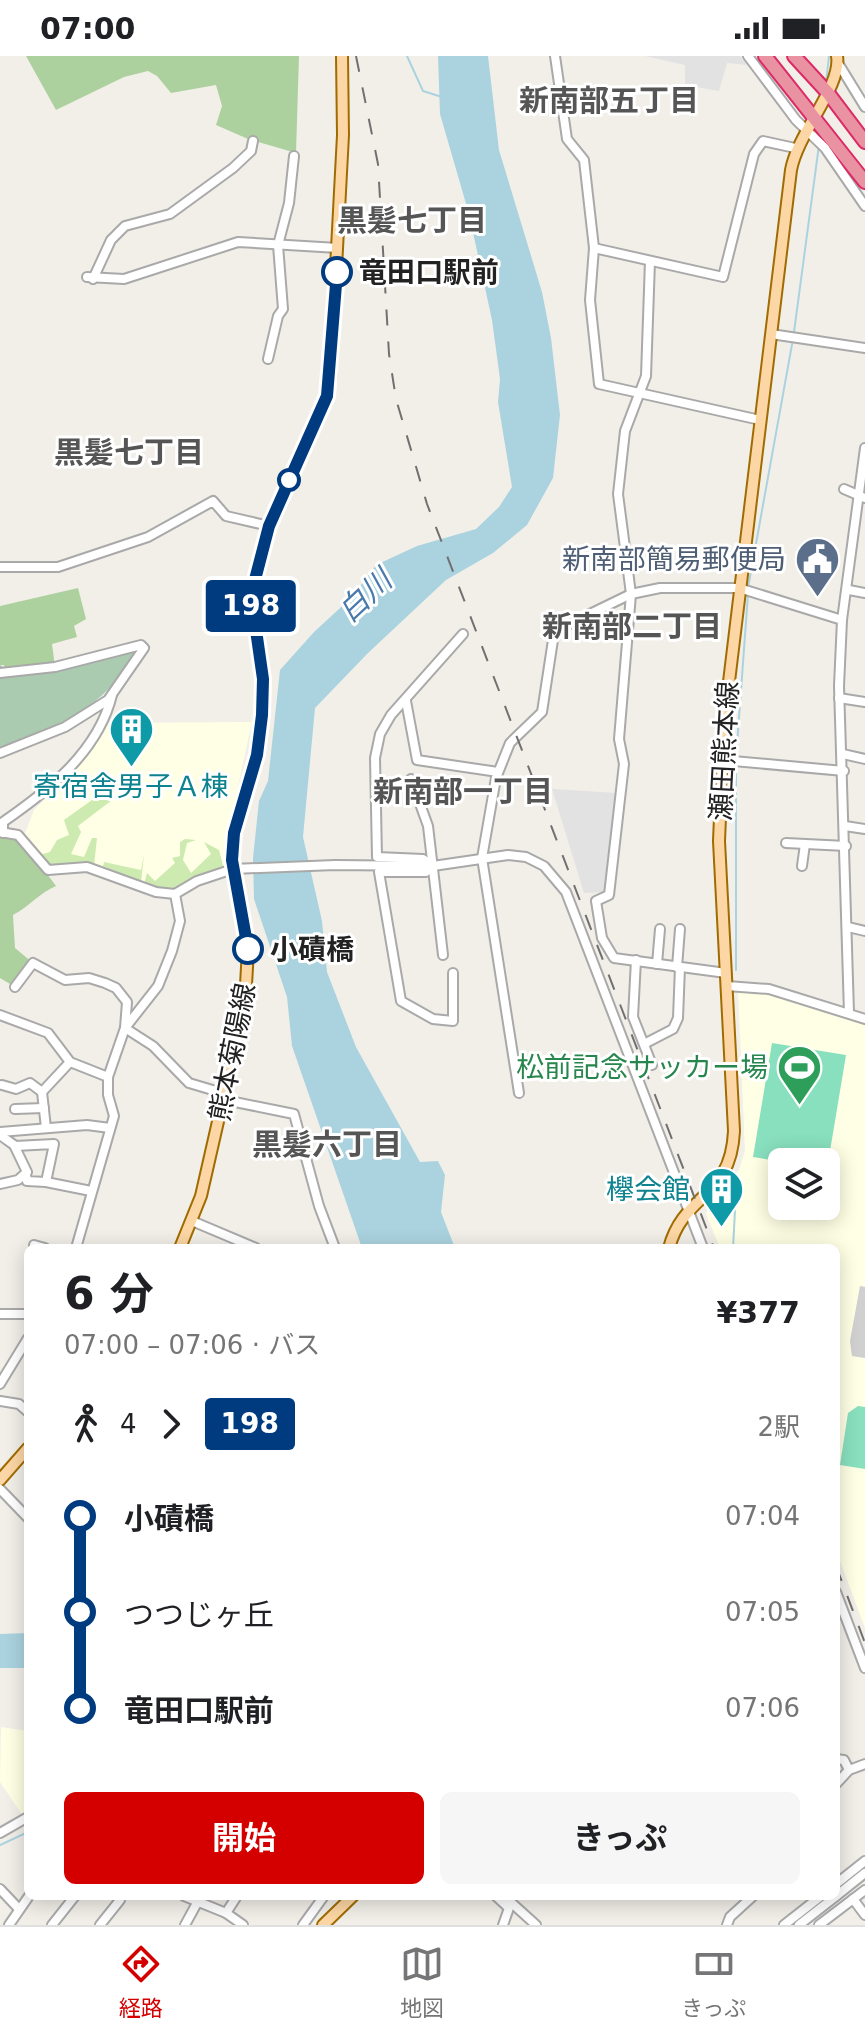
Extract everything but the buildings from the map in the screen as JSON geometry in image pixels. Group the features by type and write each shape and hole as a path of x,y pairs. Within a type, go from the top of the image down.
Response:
{"highway":[{"path":"765,56 865,182"},
{"path":"794,56 828,93 865,142"}],"main road":[{"name":"熊本菊陽線","path":"182,1244 192,1221 225,1097 248,978 248,949 233,869 234,833 257,755 262,715 263,679 251,595 269,526 327,396 338,248 344,101 342,56"},
{"name":"瀬田熊本線","path":"671,1244 688,1210 719,1182 733,1157 719,841 722,760 739,588 795,148 828,93 837,59"},
{"path":"0,1480 24,1453"},
{"path":"323,1925 349,1900"}],"street":[{"path":"555,56 567,139 584,160 594,248 590,300 599,384 760,420"},
{"path":"748,56 825,148 865,206"},
{"path":"837,59 864,103"},
{"path":"253,141 251,151 233,168 170,214 125,226 111,240 90,278 141,275 226,244 338,248"},
{"path":"594,248 723,277 754,154 763,141 795,148"},
{"path":"268,359 285,295 278,245 291,192 294,156"},
{"path":"650,261 646,376 620,451 617,507 631,594 619,739 624,764 609,895 596,901 602,938 607,951 614,958 726,973"},
{"path":"771,334 865,348"},
{"path":"849,1013 844,771 839,698 842,620 862,519 865,450"},
{"path":"844,489 862,496"},
{"path":"0,567 58,567 148,537 213,501 226,516 269,526"},
{"path":"519,1093 482,858 486,821 498,772 510,743 542,712 553,640 561,628 631,594 660,588 739,588 842,620"},
{"path":"849,590 864,593"},
{"path":"433,866 423,859 377,857 375,758 380,734 391,715 463,634"},
{"path":"0,673 55,667 141,645 144,648 112,695 65,727 0,753"},
{"path":"112,695 108,713 86,749 38,800 3,822 2,833 18,835 48,870 87,867 156,892 175,894 197,881 233,869 335,865 433,866 482,858 526,857 544,866 566,892 701,1244"},
{"path":"839,698 865,702"},
{"path":"406,701 417,760 498,772"},
{"path":"843,754 865,759"},
{"path":"722,760 844,771"},
{"path":"411,779 428,826 443,955"},
{"path":"845,826 865,829"},
{"path":"786,843 846,846"},
{"path":"802,866 805,844"},
{"path":"433,866 426,872 379,872 401,1001 433,1019 453,1021 453,973"},
{"path":"78,1244 114,1116 108,1095 108,1077 125,1028 161,979 180,921 175,894"},
{"path":"848,927 865,931"},
{"path":"657,964 660,929"},
{"path":"644,1044 673,1029 678,1018 680,929"},
{"path":"636,960 633,1017 652,1065"},
{"path":"15,987 33,963 65,980 89,978 105,983 125,995 125,1028"},
{"path":"727,986 769,989 865,1019"},
{"path":"0,1015 48,1033 70,1062 108,1077"},
{"path":"125,1028 153,1046 189,1083 225,1097 294,1114 319,1206 333,1244"},
{"path":"42,1092 70,1062"},
{"path":"2,1085 16,1089 30,1083 42,1092 46,1128"},
{"path":"15,1109 44,1108"},
{"path":"0,1133 57,1127 110,1128"},
{"path":"46,1182 57,1127"},
{"path":"0,1133 15,1146 27,1168 27,1181 91,1191"},
{"path":"15,1146 54,1144"},
{"path":"0,1184 26,1175"},
{"path":"192,1221 247,1244"},
{"path":"0,1314 24,1314"},
{"path":"0,1384 24,1345"},
{"path":"0,1401 19,1404 24,1408"},
{"path":"0,1489 24,1514"},
{"path":"840,1602 865,1668"},
{"path":"840,1760 844,1760 849,1770"},
{"path":"840,1780 849,1770 865,1764"},
{"path":"0,1833 24,1819"},
{"path":"840,1881 865,1861"},
{"path":"840,1893 865,1873"},
{"path":"0,1889 19,1909"},
{"path":"819,1925 865,1890"},
{"path":"853,1899 865,1915"},
{"path":"9,1925 26,1900"},
{"path":"52,1925 72,1900"},
{"path":"100,1925 120,1900"},
{"path":"191,1900 226,1913 243,1925"},
{"path":"226,1913 234,1900"},
{"path":"303,1925 321,1900"},
{"path":"500,1900 509,1908 503,1925"},
{"path":"508,1900 536,1925"},
{"path":"727,1925 730,1917 749,1900"},
{"path":"784,1925 816,1900"},
{"path":"799,1925 831,1900"},
{"path":"185,1925 197,1903"}],"shaded area":[{"path":"645,56 740,56 747,65 727,63 719,91 685,85 685,65"},
{"path":"135,651 123,671 94,702 42,732 0,748 0,665 5,668 79,663"},
{"path":"252,722 227,837 225,873 154,889 87,864 51,865 24,836 34,810 75,768 107,723"},
{"path":"552,789 617,793 604,892 584,893"},
{"path":"738,989 781,996 865,1021 865,1287 860,1286 852,1356 865,1358 865,1628 840,1561 840,1244 718,1244 706,1214 709,1206 739,1170 745,1151"},
{"path":"860,1286 865,1287 865,1358 852,1356 850,1341"},
{"path":"1,1727 24,1730 24,1815 0,1782"}],"green space":[{"path":"26,56 299,56 296,153 248,139 216,125 222,106 216,85 171,93 157,76 148,71 124,77 56,110"},
{"path":"78,588 86,619 74,626 77,637 52,644 55,667 5,676 4,665 0,665 0,606"},
{"path":"105,783 116,797 78,826 81,832 71,854 84,857 92,838 97,838 94,866 77,863 51,865 39,855 50,852 57,840 69,835 64,820 99,795"},
{"path":"0,832 18,835 56,886 13,915 15,948 33,963 15,987 0,978"},
{"path":"196,840 187,843 183,860 191,873 211,854 204,842 219,850 225,873 175,888 144,884 147,873 155,881 175,863 172,858 180,856 180,842"},
{"path":"144,855 141,882 103,866 104,862 141,870"},
{"name":"松前記念サッカー場","path":"772,1043 846,1055 830,1148 768,1148 768,1160 753,1157"},
{"path":"858,1406 865,1407 865,1469 840,1465 848,1413"}],"water":[{"name":"白川","path":"438,56 488,56 499,150 542,292 560,415 553,478 527,525 493,553 446,580 315,708 303,837 322,921 327,972 356,1047 420,1162 438,1161 445,1175 441,1212 453,1244 361,1244 292,1046 287,997 254,899 253,858 259,801 268,781 280,670 314,632 352,597 376,565 417,546 476,529 499,507 512,487 498,402 500,379 492,320 469,214 440,114"},
{"path":"24,1633 24,1668 0,1668 0,1634"}],"waterway":[{"path":"407,56 423,91 442,97"},
{"path":"826,83 829,56"},
{"path":"794,332 819,145"},
{"path":"748,588 793,339"},
{"path":"736,759 748,594"},
{"path":"736,766 736,970"},
{"path":"733,1244 735,1210"},
{"path":"0,1845 24,1834"}],"railway":[{"path":"356,56 378,164 389,354 396,399 427,504 712,1244"},
{"path":"840,1577 865,1643"}],"bus line":[{"name":"198","path":"248,949 232,860 234,833 257,755 262,715 263,679 251,595 269,526 327,396 337,272"}],"place":[{"name":"竜田口駅前","path":"337,272"},
{"name":"新南部簡易郵便局","path":"817,598"},
{"name":"寄宿舎男子Ａ棟","path":"131,768"},
{"name":"小磧橋","path":"248,949"},
{"name":"松前記念サッカー場","path":"799,1106"},
{"name":"欅会館","path":"721,1228"}],"district":[{"name":"新南部五丁目","path":"609,101"},
{"name":"黒髪七丁目","path":"412,221"},
{"name":"黒髪七丁目","path":"129,453"},
{"name":"新南部二丁目","path":"632,627"},
{"name":"新南部一丁目","path":"463,792"},
{"name":"黒髪六丁目","path":"327,1145"}]}
